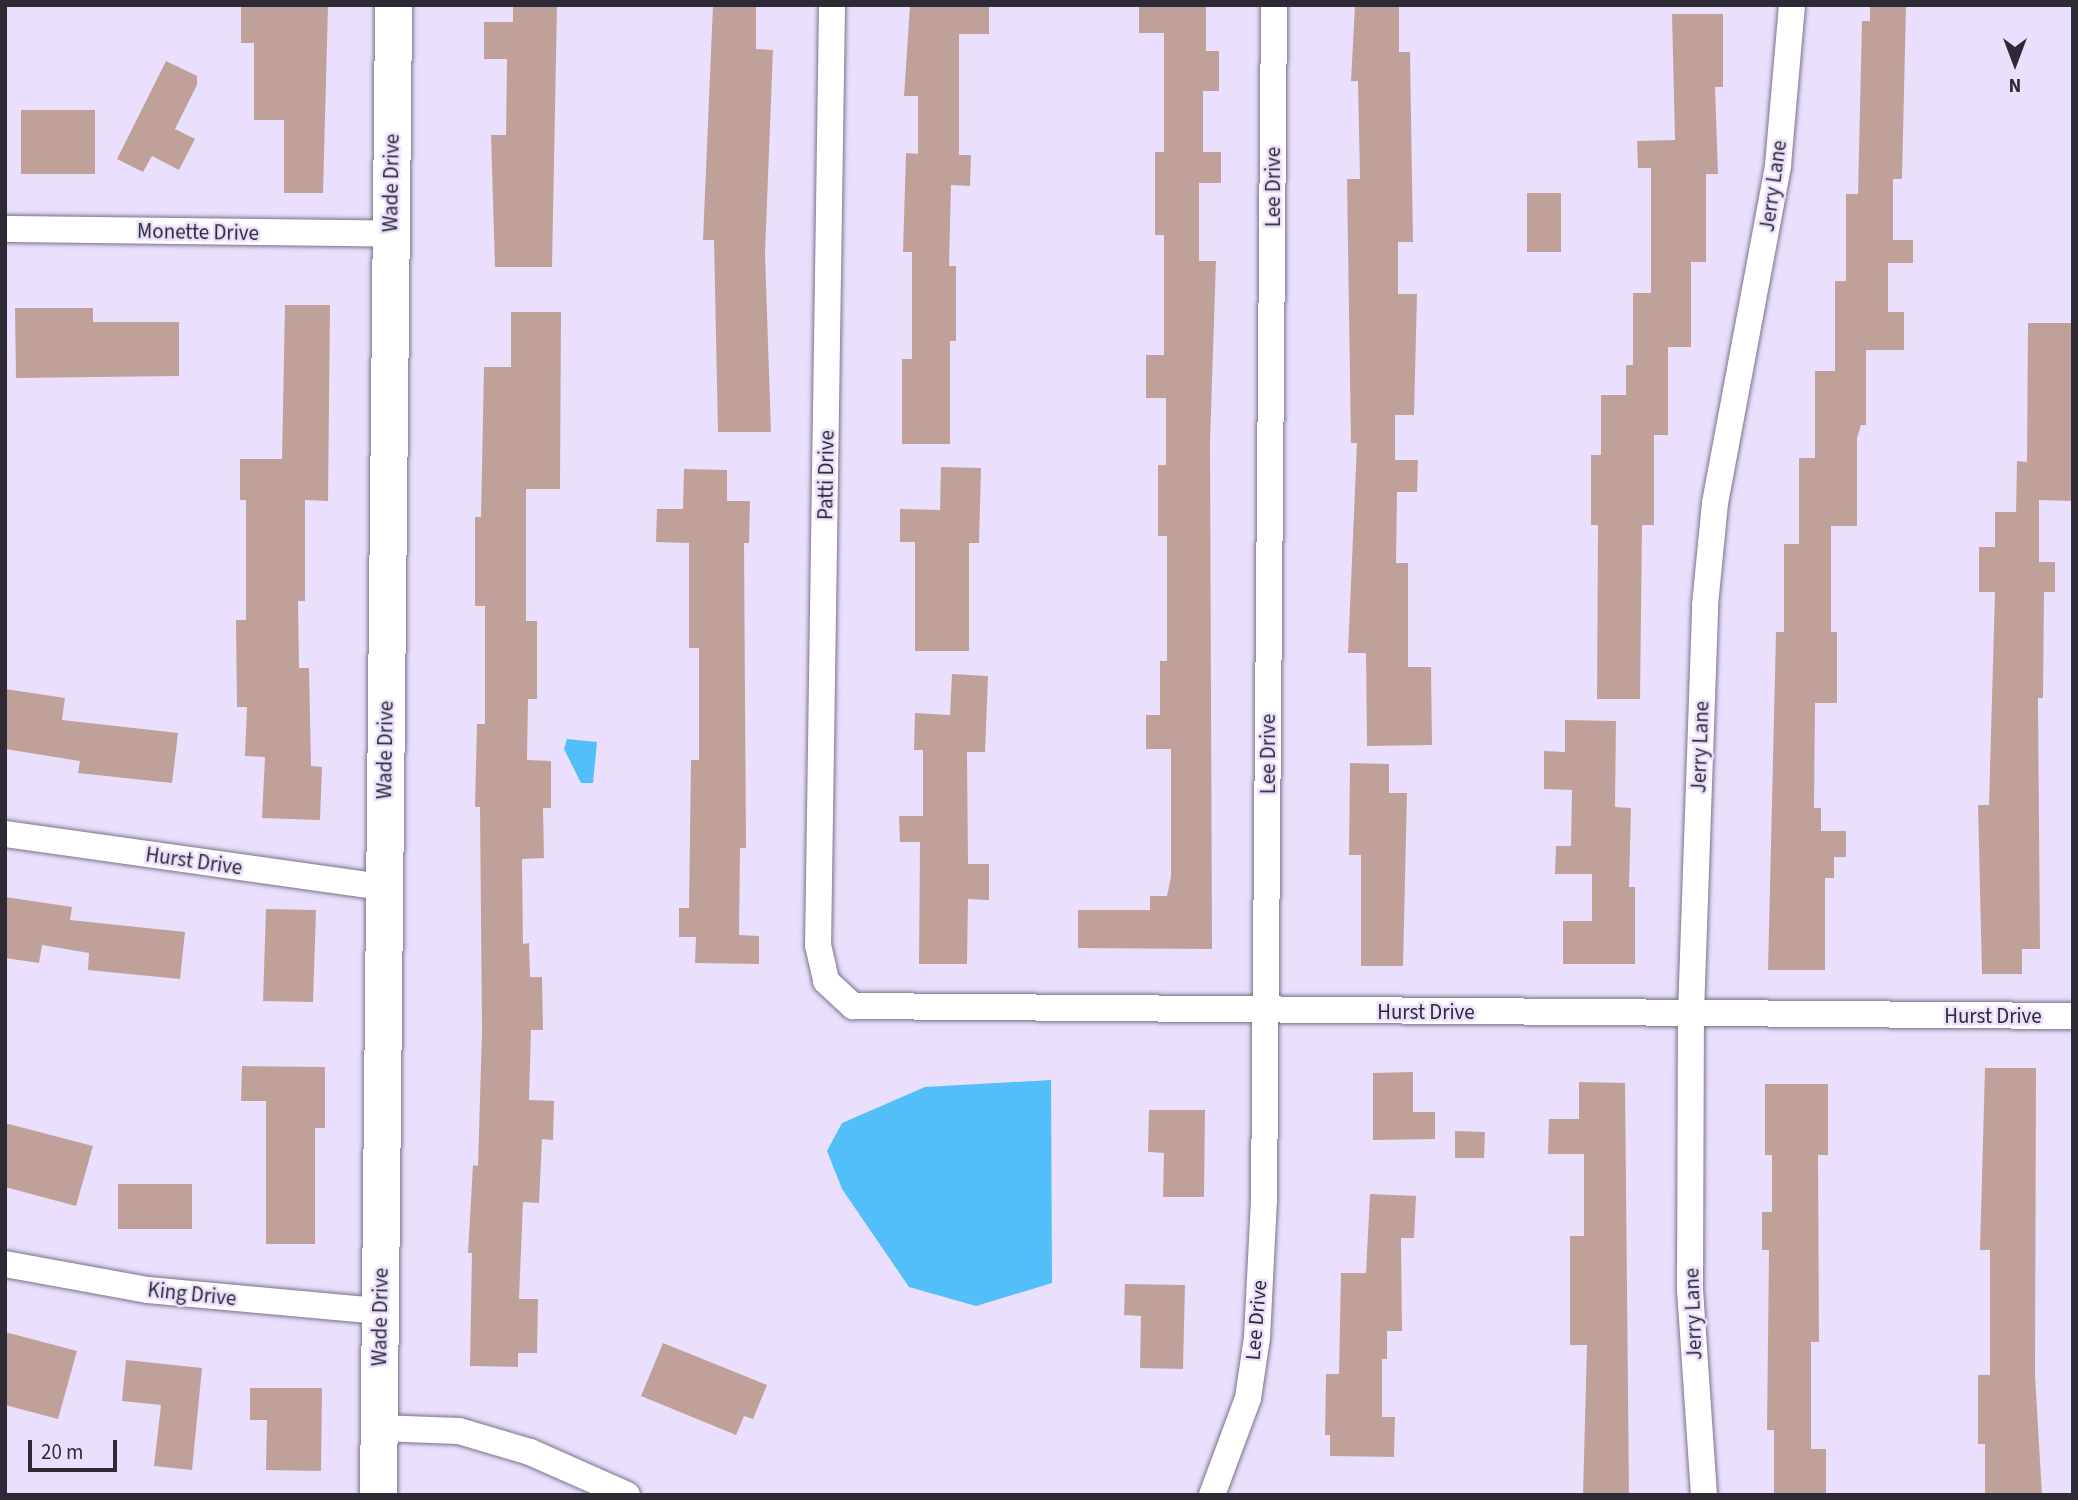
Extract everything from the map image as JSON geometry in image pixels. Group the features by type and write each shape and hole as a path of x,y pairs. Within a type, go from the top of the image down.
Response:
{"street":[{"name":"Wade Drive","path":"378,1495 393,5"},
{"name":"Patti Drive","path":"818,946 832,5"},
{"name":"Lee Drive","path":"1212,1495 1248,1398 1257,1338 1266,1010 1274,5"},
{"name":"Jerry Lane","path":"1703,1495 1690,1289 1691,1013 1704,606 1715,503 1778,165 1792,5"},
{"name":"Monette Drive","path":"5,229 390,234"},
{"name":"Hurst Drive","path":"5,834 384,887"},
{"name":"Hurst Drive","path":"818,946 825,981 853,1006 2073,1016"},
{"name":"King Drive","path":"5,1264 148,1290 380,1311"},
{"path":"379,1428 459,1431 530,1451 627,1495"}],"water":[{"path":"567,739 597,742 593,783 581,783 564,749"},
{"path":"1051,1080 1052,1283 976,1306 909,1287 842,1189 827,1151 842,1123 925,1087"}],"building":[{"path":"241,5 328,5 323,193 284,193 284,120 254,120 254,43 241,43"},
{"path":"513,5 557,5 552,267 495,267 491,135 506,135 507,59 484,59 484,22 513,22"},
{"path":"713,5 756,5 756,49 773,50 765,253 771,432 718,432 714,240 703,240"},
{"path":"910,5 989,5 989,34 959,34 959,155 971,155 970,186 951,185 949,266 956,266 956,341 950,341 950,444 902,444 902,359 912,359 912,252 903,252 906,153 918,154 918,96 904,96"},
{"path":"1139,5 1206,5 1206,51 1219,51 1219,91 1203,91 1203,152 1221,152 1221,183 1199,183 1199,261 1216,261 1210,442 1212,949 1078,948 1078,910 1150,910 1150,896 1167,896 1171,877 1171,749 1146,749 1146,715 1160,715 1160,661 1167,661 1167,536 1158,536 1158,465 1166,465 1166,398 1146,398 1146,355 1164,355 1164,235 1155,235 1155,152 1164,152 1164,33 1139,33"},
{"path":"1355,5 1399,5 1399,52 1410,52 1413,242 1398,242 1398,294 1417,294 1414,415 1395,415 1395,460 1418,460 1417,492 1397,492 1396,563 1408,563 1408,667 1431,667 1432,745 1367,746 1366,653 1348,653 1357,443 1351,443 1347,179 1360,179 1358,81 1351,81"},
{"path":"1870,5 1906,5 1902,179 1893,179 1893,240 1913,240 1913,263 1888,263 1888,312 1904,312 1904,350 1866,350 1866,425 1861,425 1857,438 1857,526 1831,526 1831,632 1837,632 1837,703 1815,703 1814,808 1821,808 1821,831 1846,831 1846,857 1834,857 1834,878 1825,878 1825,970 1768,970 1776,632 1784,632 1784,544 1799,544 1799,458 1815,458 1815,371 1835,371 1835,281 1846,281 1846,194 1858,194 1862,21 1870,21"},
{"path":"1672,14 1723,14 1723,87 1715,87 1718,174 1706,174 1706,262 1691,262 1691,347 1668,347 1668,435 1654,435 1654,525 1642,525 1640,699 1597,699 1598,525 1591,525 1591,455 1601,455 1601,395 1626,395 1626,365 1633,365 1633,293 1651,293 1651,168 1638,168 1637,141 1675,140"},
{"path":"166,61 197,76 197,85 175,129 195,139 179,170 152,156 143,172 117,159"},
{"path":"21,110 95,110 95,174 21,174"},
{"path":"1527,193 1561,193 1561,252 1527,252"},
{"path":"285,305 330,305 328,501 305,500 305,601 298,601 299,668 309,668 311,766 322,767 320,820 262,818 265,757 245,756 247,707 237,707 236,620 246,620 246,500 240,500 240,459 282,459"},
{"path":"15,308 93,308 93,322 179,322 179,376 16,378"},
{"path":"511,312 561,312 560,489 526,489 526,621 537,621 537,699 528,699 527,760 551,761 551,808 543,808 544,858 522,859 523,944 529,943 530,977 542,977 543,1030 531,1030 529,1100 554,1101 553,1140 542,1139 539,1203 523,1202 519,1299 538,1299 537,1353 518,1353 518,1367 470,1366 472,1253 468,1253 473,1165 478,1166 482,1031 480,807 475,807 477,724 485,724 485,606 475,606 475,517 481,517 484,367 511,367"},
{"path":"2028,323 2073,323 2071,501 2039,500 2039,562 2055,562 2055,592 2044,592 2043,698 2038,698 2040,949 2022,949 2022,974 1982,974 1978,805 1989,805 1995,592 1979,592 1979,547 1995,547 1995,512 2016,512 2017,461 2027,462"},
{"path":"941,467 981,468 979,543 969,543 969,651 915,651 915,542 900,542 900,509 940,510"},
{"path":"684,469 727,470 727,501 750,501 749,543 744,543 746,848 740,848 739,935 759,936 759,964 695,963 696,937 679,937 679,908 689,908 691,760 699,760 699,648 689,648 689,543 656,542 657,509 683,509"},
{"path":"952,674 988,676 985,752 967,752 968,864 989,864 989,900 968,899 967,964 919,964 920,842 900,842 899,816 923,816 923,750 914,750 915,713 950,715"},
{"path":"5,689 65,698 62,720 178,733 172,783 78,773 80,761 5,749"},
{"path":"1565,720 1616,721 1615,807 1631,808 1629,887 1635,887 1635,964 1563,964 1563,921 1592,921 1592,874 1555,874 1556,846 1571,846 1572,790 1544,789 1544,751 1565,752"},
{"path":"1350,763 1389,764 1389,793 1407,793 1403,966 1361,966 1361,855 1349,855"},
{"path":"5,897 72,907 70,920 185,932 180,979 88,970 89,953 42,945 39,963 5,958"},
{"path":"266,909 316,910 313,1002 263,1001"},
{"path":"242,1066 325,1067 325,1128 315,1128 315,1244 266,1244 266,1101 241,1101"},
{"path":"1985,1068 2036,1068 2035,1375 2042,1495 1985,1495 1985,1444 1978,1444 1978,1375 1990,1375 1990,1250 1980,1250"},
{"path":"1413,1072 1413,1112 1435,1112 1435,1139 1373,1140 1373,1073"},
{"path":"1579,1082 1625,1083 1629,1495 1583,1495 1587,1345 1570,1345 1570,1236 1584,1236 1584,1154 1548,1154 1549,1119 1579,1119"},
{"path":"1765,1084 1828,1084 1828,1155 1818,1155 1819,1342 1811,1342 1811,1449 1826,1449 1826,1495 1774,1495 1774,1430 1767,1430 1769,1250 1762,1250 1762,1212 1772,1212 1772,1155 1765,1155"},
{"path":"1149,1110 1205,1110 1204,1197 1163,1197 1164,1153 1148,1152"},
{"path":"5,1123 93,1146 76,1206 5,1187"},
{"path":"1455,1131 1485,1132 1484,1158 1455,1158"},
{"path":"118,1184 192,1184 192,1229 118,1229"},
{"path":"1370,1194 1416,1196 1414,1238 1401,1238 1402,1331 1387,1331 1387,1359 1382,1359 1382,1417 1395,1417 1394,1457 1330,1456 1330,1435 1325,1435 1326,1374 1339,1374 1341,1273 1366,1273"},
{"path":"1125,1284 1185,1285 1183,1369 1140,1368 1141,1316 1124,1315"},
{"path":"5,1332 77,1351 58,1419 5,1405"},
{"path":"663,1343 767,1385 753,1419 744,1416 736,1435 641,1396"},
{"path":"126,1360 202,1368 192,1470 154,1466 161,1405 122,1401"},
{"path":"250,1388 322,1388 321,1471 266,1470 267,1420 250,1420"}]}
